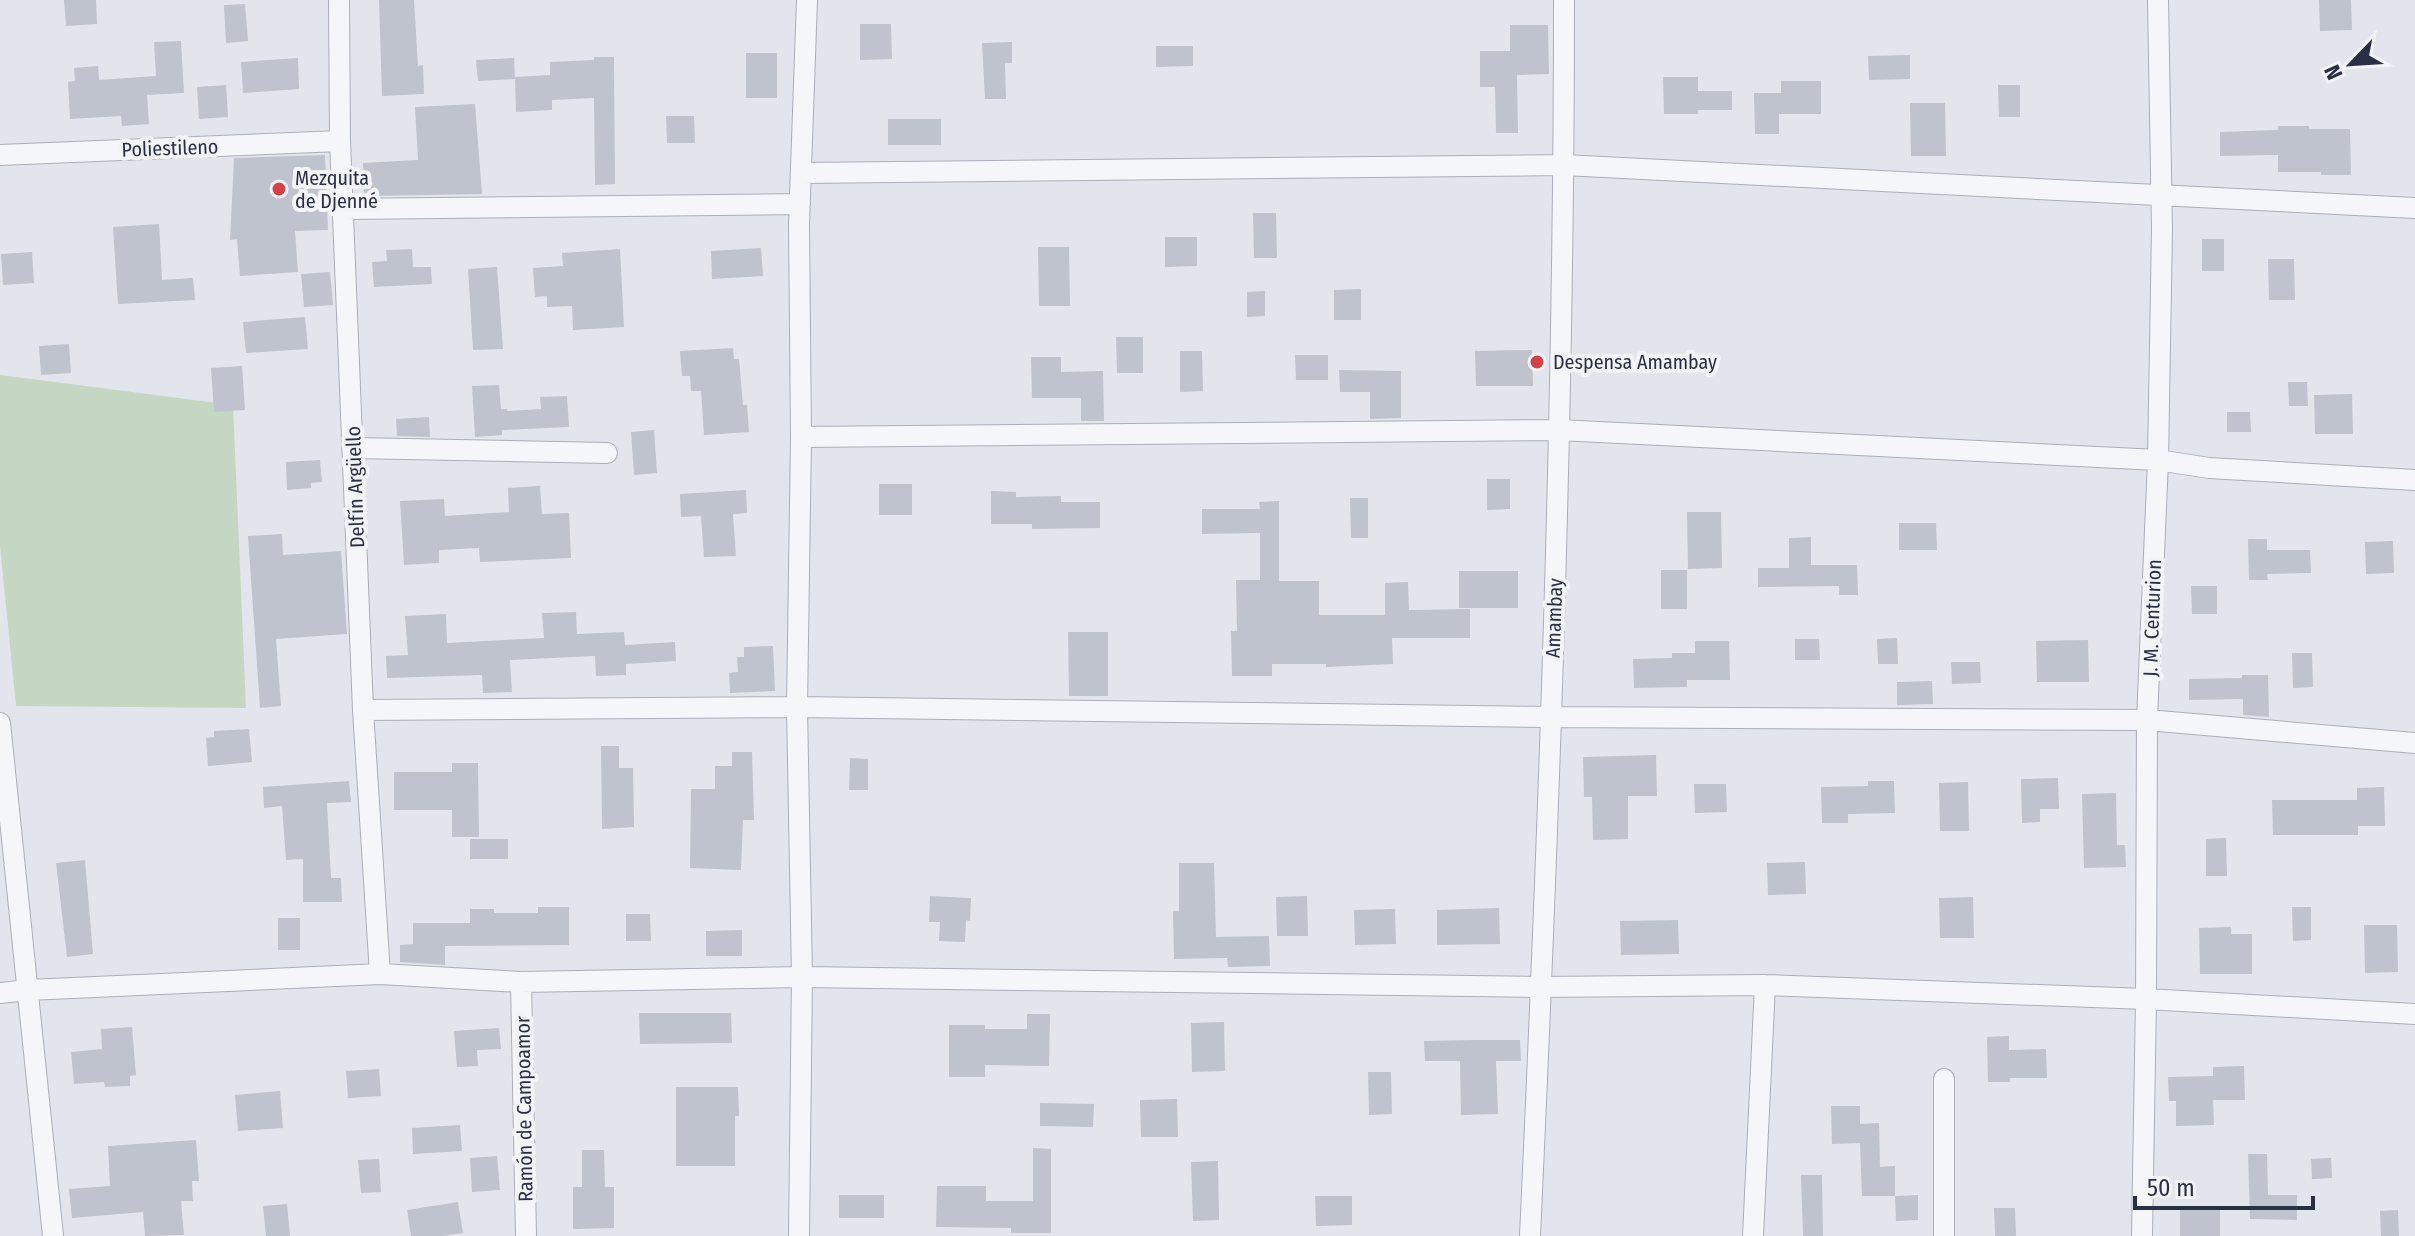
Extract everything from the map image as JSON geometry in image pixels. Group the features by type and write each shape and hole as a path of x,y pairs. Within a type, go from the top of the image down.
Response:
{"street":[{"name":"Delfín Argüello","path":"339,0 340,141 363,710 380,974"},
{"path":"799,1236 802,977 797,707 800,204 807,0"},
{"name":"Amambay","path":"1530,1236 1559,430 1564,0"},
{"name":"J. M. Centurion","path":"2142,1236 2147,720 2158,460 2161,195 2158,0"},
{"name":"Poliestileno","path":"0,155 340,141"},
{"path":"801,173 1564,165 2415,208"},
{"path":"344,209 800,204"},
{"path":"801,437 1559,430 2158,460 2209,468 2415,480"},
{"path":"353,448 607,453"},
{"path":"363,710 797,707 1551,717 2147,720 2415,743"},
{"path":"0,723 53,1236"},
{"path":"0,993 380,974 521,982 802,977 1541,987 1765,985 2146,999 2415,1014"},
{"name":"Ramón de Campoamor","path":"521,982 526,1236"},
{"path":"1753,1236 1765,985"},
{"path":"1944,1079 1944,1236"}],"green space":[{"path":"0,375 233,405 246,708 16,706 0,546"}],"building":[{"path":"64,0 96,0 97,24 66,26"},
{"path":"379,0 414,0 418,66 423,65 424,94 382,96"},
{"path":"2319,0 2351,0 2352,30 2320,31"},
{"path":"245,4 248,41 226,43 224,5"},
{"path":"860,24 891,24 892,59 860,60"},
{"path":"1510,25 1548,25 1549,74 1517,75 1518,133 1496,133 1495,87 1480,87 1480,51 1510,51"},
{"path":"181,41 184,93 147,95 149,124 122,126 121,116 70,119 68,82 75,81 74,68 98,66 99,80 156,76 154,42"},
{"path":"1012,42 1012,63 1005,63 1006,99 985,99 982,43"},
{"path":"1156,46 1193,46 1193,66 1156,67"},
{"path":"746,53 777,53 777,98 746,98"},
{"path":"1910,55 1910,79 1869,80 1868,56"},
{"path":"594,57 614,57 615,184 595,185 594,98 552,100 552,110 516,112 515,77 550,75 550,62 594,60"},
{"path":"298,58 299,89 243,93 241,62"},
{"path":"514,58 515,79 478,81 476,60"},
{"path":"1663,77 1698,77 1698,91 1732,91 1732,110 1664,114"},
{"path":"1781,81 1821,81 1821,114 1779,114 1779,134 1755,134 1754,93 1781,93"},
{"path":"226,85 228,117 199,119 197,87"},
{"path":"1998,85 2020,85 2020,117 1999,117"},
{"path":"1910,103 1945,103 1946,156 1911,156"},
{"path":"475,104 482,194 364,196 363,163 418,160 415,107"},
{"path":"666,116 694,116 695,143 667,143"},
{"path":"888,119 941,119 941,145 888,145"},
{"path":"2278,126 2350,129 2351,175 2278,172 2278,155 2220,156 2220,132 2278,130"},
{"name":"Mezquita de Djenné","path":"325,155 328,230 295,231 298,272 240,276 237,239 230,240 234,158"},
{"path":"1253,213 1276,213 1277,258 1254,258"},
{"path":"159,224 162,280 193,278 195,300 118,304 113,227"},
{"path":"1165,237 1197,237 1197,266 1165,267"},
{"path":"2202,239 2224,239 2224,271 2202,271"},
{"path":"1038,247 1069,247 1070,306 1039,306"},
{"path":"761,248 763,276 712,279 711,251"},
{"path":"412,249 413,267 431,267 432,284 374,287 372,262 387,261 386,250"},
{"path":"620,249 624,327 573,330 572,306 547,307 547,296 535,297 533,268 563,266 562,253"},
{"path":"32,252 34,283 3,285 1,254"},
{"path":"2268,259 2294,259 2295,300 2269,300"},
{"path":"497,267 503,349 473,350 468,269"},
{"path":"330,272 333,305 304,307 301,274"},
{"path":"1361,289 1361,320 1334,320 1334,290"},
{"path":"1265,291 1265,316 1247,317 1247,292"},
{"path":"305,317 308,349 246,353 243,322"},
{"path":"1116,337 1143,337 1143,373 1117,373"},
{"path":"69,344 71,373 41,375 39,346"},
{"path":"733,348 734,359 739,359 749,432 704,435 701,391 691,391 690,376 682,376 680,351"},
{"path":"1532,350 1533,386 1476,386 1475,351"},
{"path":"1180,351 1202,351 1203,391 1180,392"},
{"path":"1295,355 1328,355 1328,380 1296,380"},
{"path":"1031,357 1061,357 1061,372 1103,371 1104,421 1081,421 1081,398 1032,398"},
{"path":"242,366 245,410 214,412 211,368"},
{"path":"1339,370 1401,371 1401,418 1370,419 1370,392 1340,392"},
{"path":"2288,382 2307,382 2308,406 2289,406"},
{"path":"499,385 501,409 507,411 541,409 540,397 567,396 569,427 502,430 502,435 475,437 472,386"},
{"path":"2352,394 2353,434 2315,434 2314,395"},
{"path":"2227,412 2250,412 2251,432 2227,432"},
{"path":"429,417 430,437 397,436 396,419"},
{"path":"654,430 657,473 634,475 631,432"},
{"path":"320,460 322,482 311,483 311,488 287,490 286,462"},
{"path":"1487,479 1510,479 1510,509 1487,510"},
{"path":"879,484 912,484 912,515 879,515"},
{"path":"540,486 542,514 569,513 571,558 480,562 479,548 439,550 439,563 404,565 400,501 444,499 445,516 509,512 508,488"},
{"path":"746,490 747,513 733,514 736,556 704,557 701,516 681,517 680,494"},
{"path":"991,491 1016,492 1016,497 1061,496 1061,502 1100,502 1100,528 1032,529 1032,524 991,524"},
{"path":"1350,498 1368,498 1368,538 1351,538"},
{"path":"1279,501 1279,581 1319,581 1319,615 1385,615 1385,583 1408,582 1409,610 1470,609 1470,638 1392,638 1393,664 1326,667 1326,664 1272,664 1272,676 1232,676 1231,631 1237,631 1236,580 1260,580 1260,533 1202,534 1202,509 1260,509 1259,502"},
{"path":"1687,512 1721,512 1722,568 1688,569"},
{"path":"1899,523 1936,523 1937,550 1899,550"},
{"path":"282,534 283,555 341,551 347,634 276,639 281,706 260,708 248,536"},
{"path":"1811,537 1811,565 1857,565 1858,595 1839,595 1839,586 1758,587 1758,568 1789,568 1789,538"},
{"path":"2248,539 2267,539 2267,550 2310,550 2311,573 2267,574 2268,580 2249,580"},
{"path":"2393,541 2394,573 2366,574 2365,542"},
{"path":"1661,570 1687,570 1687,609 1661,609"},
{"path":"1459,571 1518,571 1518,608 1459,608"},
{"path":"2191,586 2217,586 2217,614 2192,614"},
{"path":"576,612 577,634 624,632 625,645 675,642 676,661 626,664 626,675 596,676 595,656 510,660 512,692 483,693 482,675 387,678 386,656 408,655 405,616 446,614 447,643 544,638 542,613"},
{"path":"1068,632 1108,632 1108,696 1069,696"},
{"path":"1897,638 1898,664 1878,664 1877,639"},
{"path":"1795,639 1819,639 1820,660 1795,660"},
{"path":"2088,640 2089,682 2037,682 2036,641"},
{"path":"1695,641 1729,641 1730,680 1687,680 1687,687 1634,688 1633,659 1672,658 1672,653 1695,653"},
{"path":"773,646 775,691 730,693 729,673 738,672 737,657 744,657 744,647"},
{"path":"2292,653 2312,653 2313,687 2293,688"},
{"path":"1951,662 1980,662 1981,683 1952,684"},
{"path":"2242,675 2268,675 2269,717 2243,715 2243,699 2189,700 2189,679 2242,678"},
{"path":"1932,681 1933,704 1897,705 1897,682"},
{"path":"249,729 252,762 208,766 206,738 214,737 214,731"},
{"path":"601,746 619,746 619,768 633,768 634,827 602,829"},
{"path":"732,752 752,752 754,820 743,820 741,870 690,868 691,789 715,789 715,766 732,766"},
{"path":"1656,755 1657,796 1628,796 1628,839 1593,840 1592,797 1584,797 1583,757"},
{"path":"850,758 868,759 868,790 849,790"},
{"path":"452,763 478,763 479,837 452,837 452,810 394,810 394,772 452,772"},
{"path":"2058,778 2059,809 2040,809 2040,822 2022,823 2021,779"},
{"path":"349,781 351,802 327,803 331,878 341,878 342,902 303,902 303,859 286,860 282,806 264,808 263,787"},
{"path":"1868,781 1894,781 1895,813 1848,814 1848,823 1822,823 1821,787 1868,786"},
{"path":"1968,782 1969,831 1940,831 1939,783"},
{"path":"1694,784 1726,784 1727,812 1695,813"},
{"path":"2384,787 2385,826 2358,826 2358,835 2273,835 2272,800 2357,800 2357,788"},
{"path":"2116,793 2117,845 2125,845 2126,867 2084,868 2082,794"},
{"path":"2226,838 2227,876 2206,876 2206,839"},
{"path":"470,839 508,839 508,859 470,859"},
{"path":"85,860 93,954 67,957 56,863"},
{"path":"1805,862 1806,894 1768,895 1767,863"},
{"path":"1179,863 1214,863 1216,937 1269,936 1270,966 1228,967 1227,958 1174,959 1173,911 1179,911"},
{"path":"930,896 971,898 965,942 939,941 940,922 929,922"},
{"path":"1307,896 1308,936 1277,936 1276,897"},
{"path":"1973,897 1974,938 1940,938 1939,898"},
{"path":"538,907 569,907 569,945 445,946 445,965 400,962 400,945 413,944 413,923 470,923 470,909 494,909 494,913 538,913"},
{"path":"2292,907 2311,907 2311,940 2293,941"},
{"path":"1499,908 1500,944 1437,945 1437,910"},
{"path":"1395,909 1396,944 1355,945 1354,910"},
{"path":"626,914 650,914 651,941 626,941"},
{"path":"278,918 300,918 300,950 278,950"},
{"path":"1678,920 1679,954 1621,955 1620,921"},
{"path":"2364,925 2397,925 2398,972 2365,973"},
{"path":"2231,927 2231,934 2252,934 2252,974 2200,974 2199,928"},
{"path":"742,930 742,956 706,956 706,931"},
{"path":"639,1013 731,1013 732,1043 640,1044"},
{"path":"1027,1014 1050,1014 1049,1066 985,1065 985,1077 949,1077 949,1025 1027,1029"},
{"path":"1224,1022 1225,1071 1192,1072 1191,1023"},
{"path":"132,1027 136,1075 130,1076 130,1086 105,1087 104,1082 74,1084 71,1052 102,1049 101,1029"},
{"path":"499,1028 501,1049 477,1050 478,1066 457,1067 454,1031"},
{"path":"2009,1036 2009,1050 2046,1049 2047,1078 2010,1078 2010,1082 1988,1082 1987,1037"},
{"path":"1520,1040 1521,1061 1496,1061 1498,1114 1461,1115 1460,1061 1425,1061 1424,1041"},
{"path":"2244,1066 2245,1100 2213,1100 2214,1125 2176,1126 2176,1101 2169,1101 2168,1077 2213,1076 2213,1067"},
{"path":"379,1069 381,1096 348,1098 346,1071"},
{"path":"1368,1072 1391,1072 1392,1114 1369,1115"},
{"path":"676,1087 738,1087 735,1166 676,1166"},
{"path":"280,1091 283,1128 238,1131 235,1095"},
{"path":"1177,1099 1178,1137 1141,1137 1140,1100"},
{"path":"1040,1103 1094,1104 1093,1127 1040,1126"},
{"path":"1831,1106 1860,1106 1860,1124 1879,1123 1880,1167 1895,1166 1895,1196 1862,1196 1860,1143 1832,1144"},
{"path":"460,1125 462,1151 413,1154 412,1128"},
{"path":"196,1140 199,1181 192,1181 193,1201 181,1201 184,1235 145,1236 143,1212 72,1218 69,1189 110,1186 108,1146"},
{"path":"1033,1148 1051,1149 1051,1233 1011,1233 1011,1228 936,1227 937,1186 986,1186 986,1201 1033,1201"},
{"path":"582,1150 604,1150 605,1187 614,1187 614,1228 573,1229 573,1187 582,1187"},
{"path":"2248,1154 2267,1154 2268,1195 2297,1195 2297,1220 2250,1219"},
{"path":"497,1156 500,1190 472,1192 470,1158"},
{"path":"2331,1158 2332,1178 2312,1179 2311,1159"},
{"path":"379,1159 381,1192 361,1193 358,1160"},
{"path":"1218,1161 1219,1220 1193,1221 1191,1162"},
{"path":"1801,1175 1822,1175 1823,1236 1803,1236"},
{"path":"839,1195 884,1195 884,1218 839,1218"},
{"path":"1918,1195 1918,1220 1896,1221 1895,1196"},
{"path":"1315,1196 1352,1196 1352,1225 1316,1226"},
{"path":"458,1202 463,1233 411,1236 407,1210"},
{"path":"287,1204 290,1236 266,1236 263,1206"},
{"path":"1994,1208 2015,1208 2016,1236 1995,1236"},
{"path":"2220,1208 2220,1236 2180,1236 2180,1209"},
{"path":"2398,1210 2399,1236 2381,1236 2380,1211"}],"place":[{"name":"Mezquita de Djenné","path":"279,189"},
{"name":"Despensa Amambay","path":"1537,362"}]}
